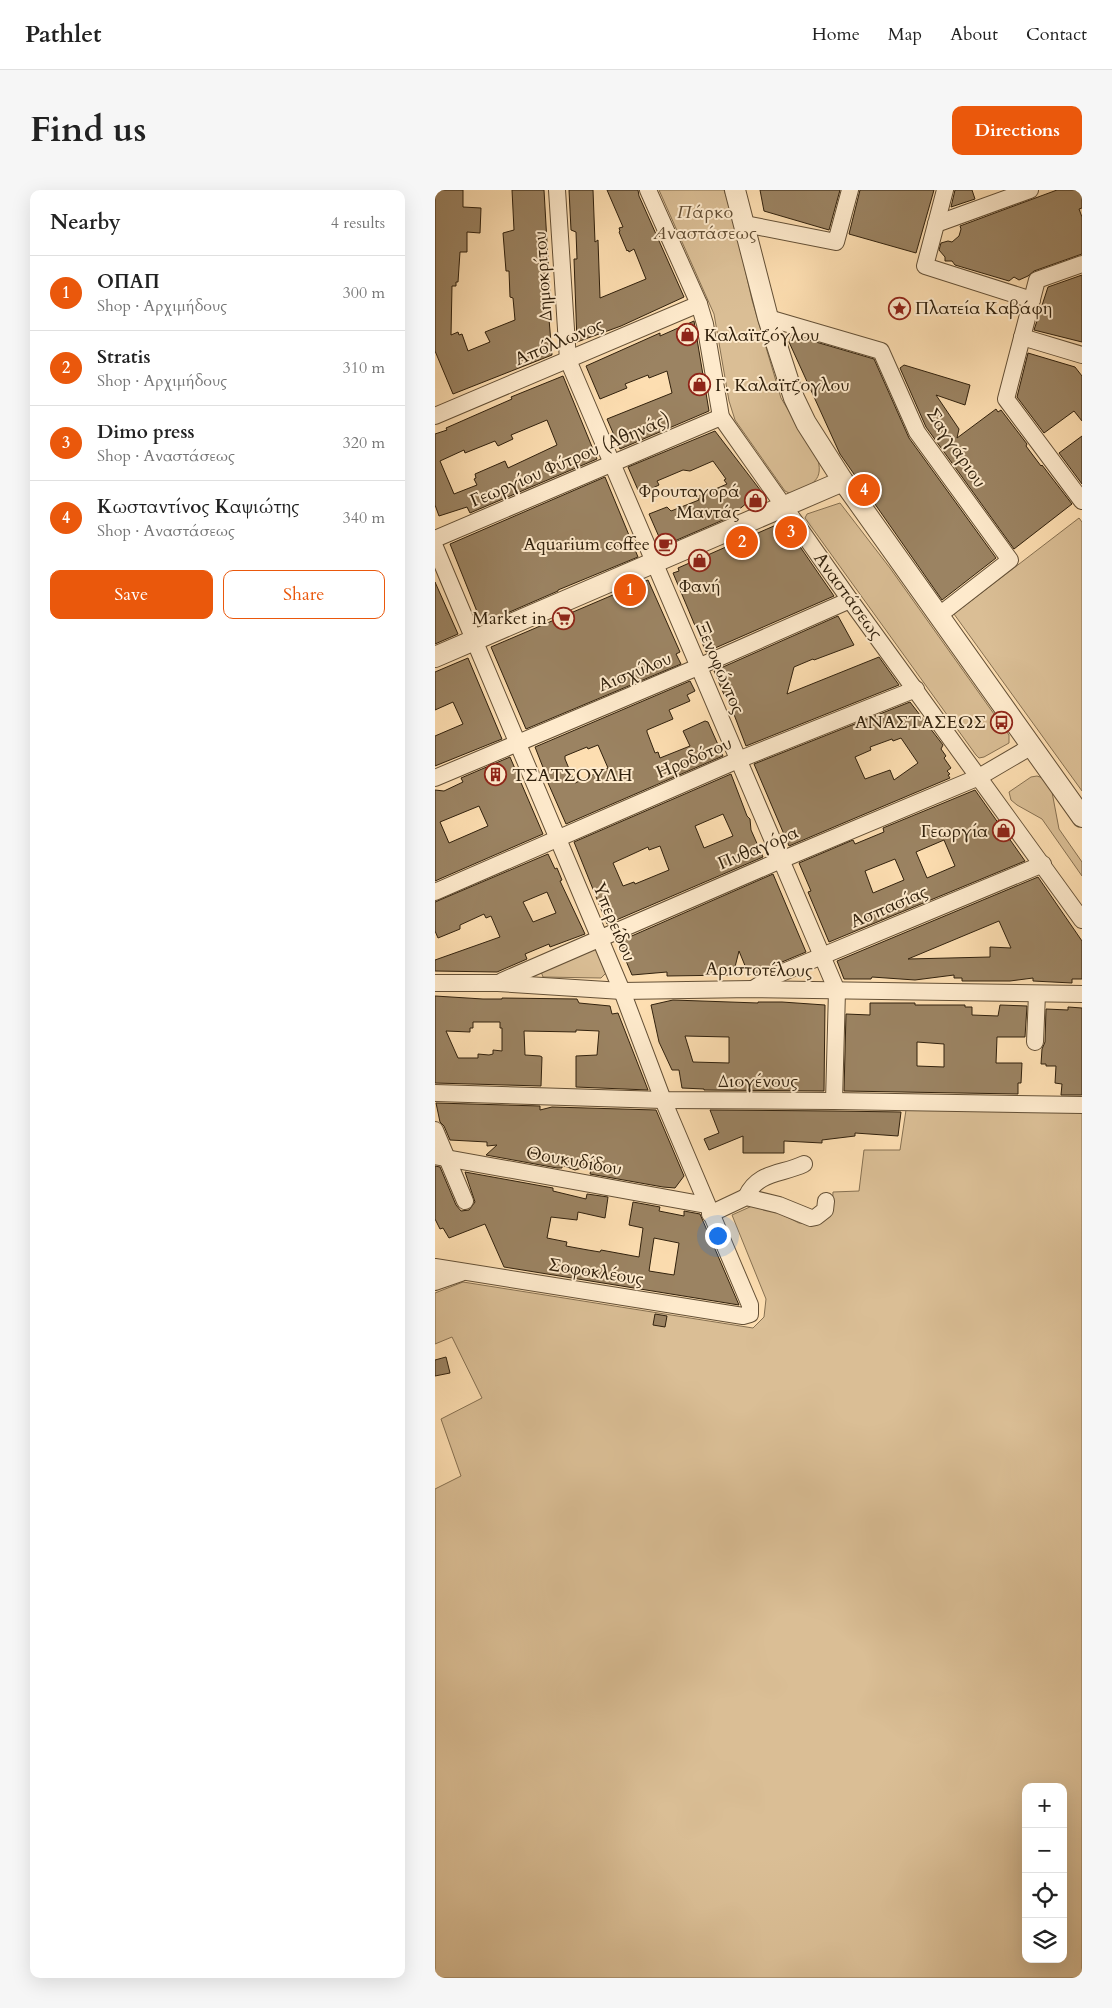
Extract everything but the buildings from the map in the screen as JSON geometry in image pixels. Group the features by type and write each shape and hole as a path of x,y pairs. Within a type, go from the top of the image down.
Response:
{"street":[{"name":"Δημοκρίτου","path":"557,190 568,360"},
{"name":"Αναστάσεως","path":"648,190 699,304 705,324 721,417 783,508 1082,920"},
{"path":"735,190 768,318 794,398 806,423 843,481 1082,817"},
{"path":"745,224 836,242 850,190"},
{"path":"945,190 925,266 1032,300"},
{"path":"936,224 1030,190"},
{"path":"1082,264 1037,280 1007,399 1082,501"},
{"name":"Απόλλωνος","path":"436,412 568,360 699,304"},
{"name":"Σαγγάριου","path":"768,318 881,351 917,432 1010,560 938,616"},
{"path":"1022,337 1082,355"},
{"name":"Ξενοφώντος","path":"568,360 837,991"},
{"name":"Γεωργίου Φύτρου (Αθηνάς)","path":"435,539 721,417"},
{"path":"435,657 843,481"},
{"name":"Υπερείδου","path":"435,548 622,990 663,1100 708,1210 750,1305 750,1314"},
{"name":"Αισχύλου","path":"435,778 698,667 850,600"},
{"name":"Ηροδότου","path":"435,892 738,760 916,689"},
{"name":"Πυθαγόρα","path":"497,983 979,777 1032,746"},
{"name":"Ασπασίας","path":"753,989 774,976 1043,864"},
{"name":"Αριστοτέλους","path":"435,983 497,983 622,990 753,989 1082,994"},
{"path":"834,1101 837,991"},
{"path":"1035,1042 1037,994"},
{"name":"Διογένους","path":"435,1093 663,1100 1082,1105"},
{"path":"435,1130 441,1157 465,1201"},
{"name":"Θουκυδίδου","path":"441,1157 708,1210"},
{"path":"746,1197 750,1188 759,1179 804,1164"},
{"path":"708,1210 746,1197 779,1205 811,1218 816,1217 825,1210 826,1201"},
{"name":"Σοφοκλέους","path":"435,1267 463,1273 499,1277 743,1316 750,1314"},
{"path":"435,1282 463,1273"}],"green space":[{"name":"Πάρκο Αναστάσεως","path":"659,190 724,190 733,216 752,300 781,398 818,460 819,474 817,479 803,489 791,494 785,491 735,420 729,401 714,314"},
{"path":"840,503 890,568 1009,735 1009,743 984,757 979,758 976,755 805,518 807,514"},
{"path":"1079,518 1082,522 1082,791 954,614"},
{"path":"1031,777 1043,778 1052,792 1059,829 1082,862 1082,876 1042,819 1011,800 1009,792"},
{"path":"594,946 606,973 601,978 543,977 540,969"},
{"path":"906,1110 1082,1112 1082,1978 435,1978 435,1489 461,1476 441,1419 482,1398 452,1337 435,1344 435,1293 463,1282 753,1328 764,1317 766,1299 732,1215 752,1206 777,1212 799,1223 823,1222 832,1210 833,1192 859,1191 864,1150 900,1150"}],"place":[{"name":"Πλατεία Καβάφη","path":"899,308"},
{"name":"Καλαϊτζόγλου","path":"688,335"},
{"name":"Γ. Καλαϊτζογλου","path":"699,385"},
{"name":"Κωσταντίνος Καψιώτης","path":"864,490"},
{"name":"Φρουταγορά Μαντάς","path":"756,501"},
{"name":"Dimo press","path":"791,532"},
{"name":"Stratis","path":"742,542"},
{"name":"Aquarium coffee","path":"666,544"},
{"name":"Φανή","path":"700,561"},
{"name":"ΟΠΑΠ","path":"630,590"},
{"name":"Market in","path":"563,618"},
{"name":"ΑΝΑΣΤΑΣΕΩΣ","path":"1002,722"},
{"name":"ΤΣΑΤΣΟΥΛΗ","path":"496,775"},
{"name":"Γεωργία","path":"1004,831"}]}
